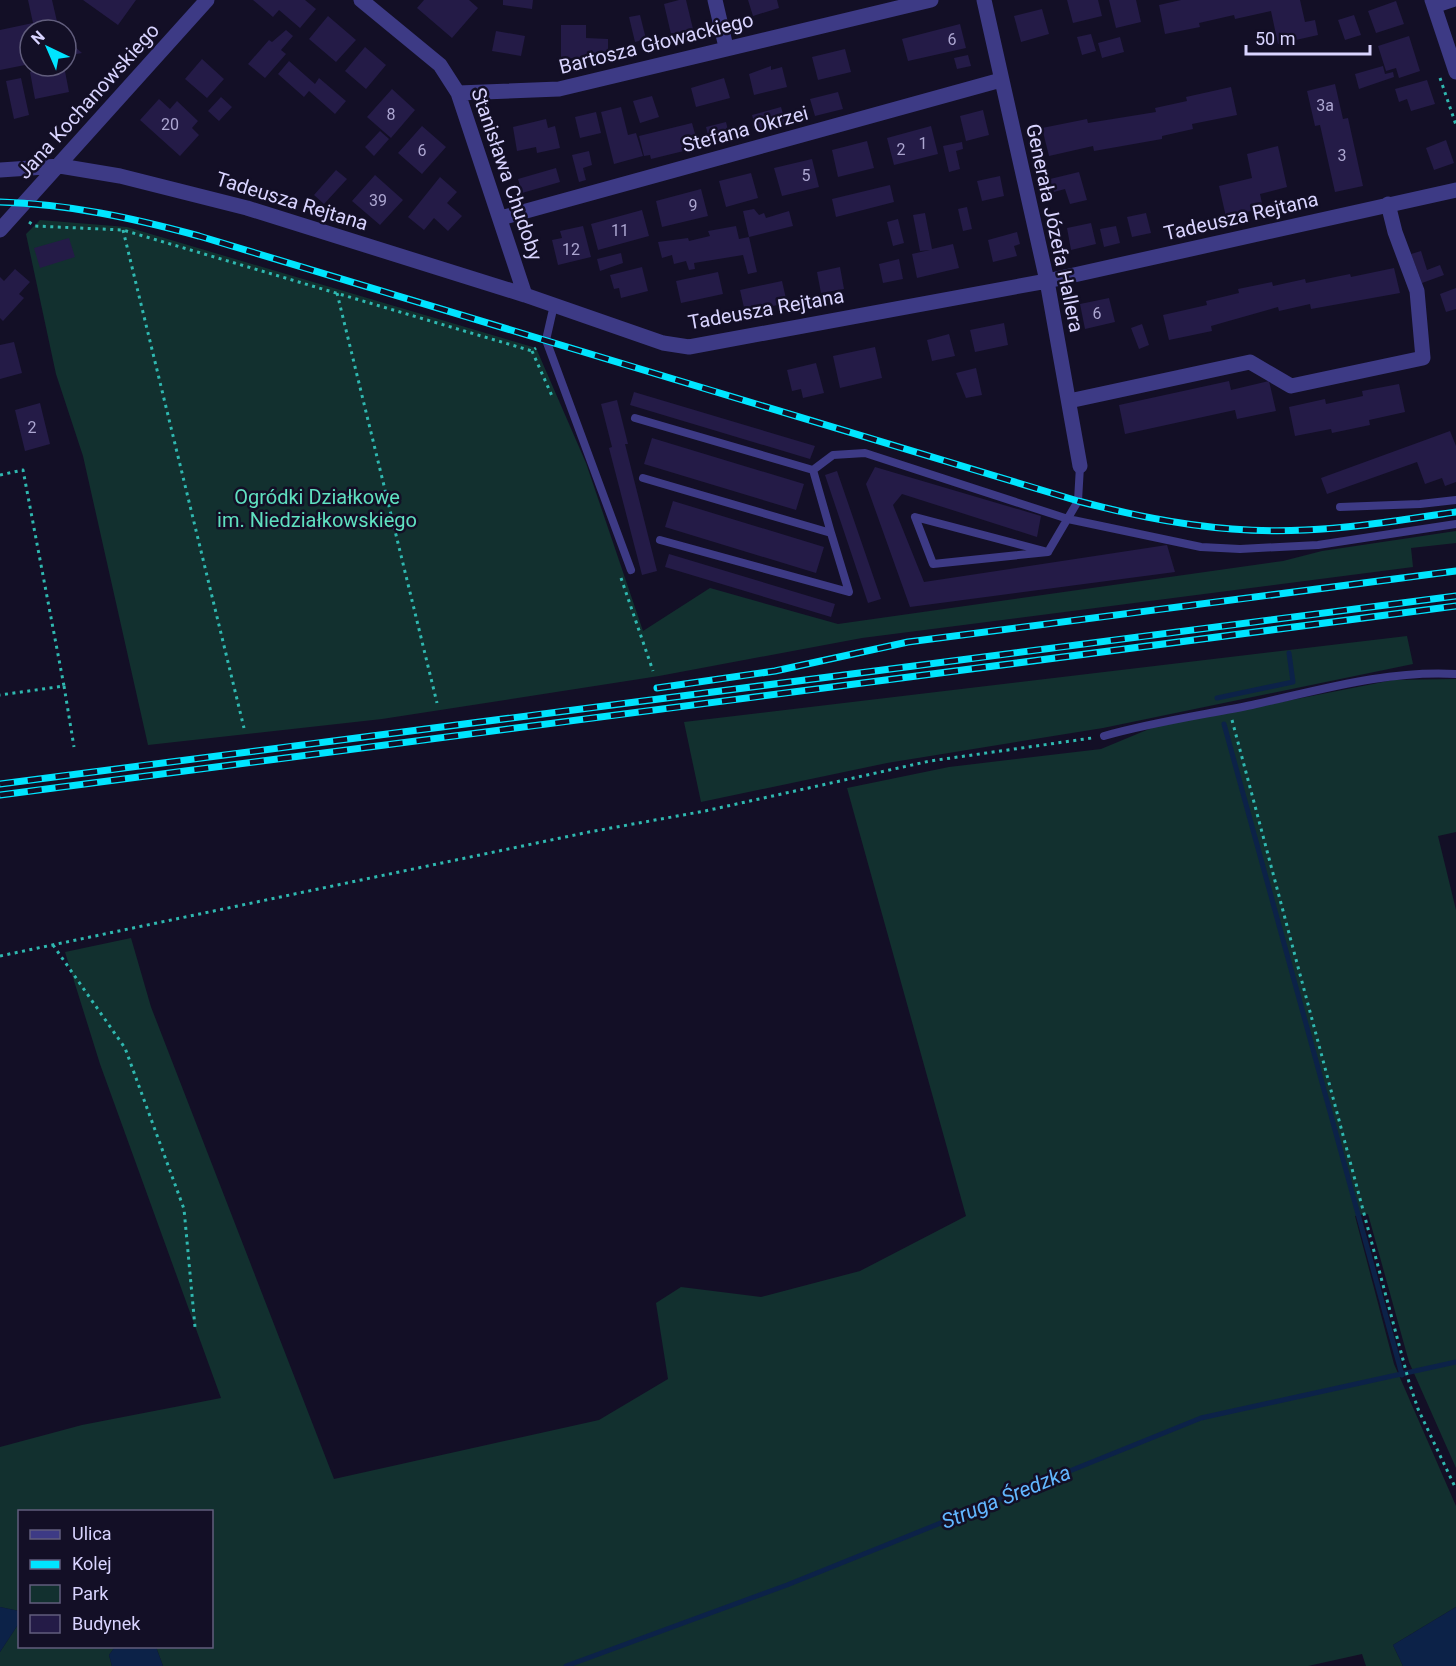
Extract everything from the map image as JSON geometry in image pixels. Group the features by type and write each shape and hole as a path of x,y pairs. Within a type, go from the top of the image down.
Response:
{"street":[{"name":"Jana Kochanowskiego","path":"0,230 207,0"},
{"name":"Stanisława Chudoby","path":"361,0 441,65 458,93 525,295"},
{"path":"715,0 726,47"},
{"name":"Bartosza Głowackiego","path":"458,93 559,89 726,47 931,0"},
{"name":"Generała Józefa Hallera","path":"984,0 1047,281 1080,466"},
{"path":"1452,0 1433,3 1456,72"},
{"name":"Stefana Okrzei","path":"501,218 1001,80"},
{"name":"Tadeusza Rejtana","path":"0,170 60,166 120,176 247,208 525,295 663,343 689,347 1047,281 1456,190"},
{"path":"1069,401 1250,362 1291,386 1423,358 1417,291 1395,232 1388,204"}],"lane":[{"path":"554,305 546,340 631,570"},
{"path":"635,418 813,470"},
{"path":"813,470 833,455 865,453 1068,519 1201,547 1240,549 1318,545 1456,524"},
{"path":"1048,552 1078,501 1080,466"},
{"path":"660,540 849,592 813,470"},
{"path":"643,478 831,533"},
{"path":"1340,507 1456,500"},
{"path":"915,517 970,532 1048,552 933,564 915,517"},
{"path":"1104,736 1152,723 1229,710 1392,675 1456,674"}],"path":[{"path":"14,213 35,226 123,230 532,351 546,340"},
{"path":"123,230 244,728"},
{"path":"337,293 437,704"},
{"path":"0,475 23,470 74,747"},
{"path":"0,695 64,686"},
{"path":"1229,710 1409,1382 1422,1418 1456,1489"},
{"path":"0,956 578,835 705,811 930,761 1104,736"},
{"path":"53,945 125,1048 184,1209 195,1327"}],"green space":[{"name":"Ogródki Działkowe im. Niedziałkowskiego","path":"40,220 127,227 536,348 586,463 643,631 710,588 838,624 1283,561 1322,551 1456,531 1456,543 1411,548 1413,567 862,638 659,676 382,719 148,745 83,456 56,374 26,234"},
{"path":"1407,636 1413,664 1103,728 887,763 701,802 684,722"},
{"path":"1456,679 1456,832 1438,836 1456,910 1456,1468 1409,1362 1368,1214 1355,1216 1394,1364 1456,1506 1456,1607 1393,1645 1403,1666 1366,1666 1362,1654 1308,1666 163,1666 156,1648 213,1648 213,1510 18,1510 18,1611 0,1607 0,1447 82,1425 221,1398 100,1064 65,952 131,938 151,1007 334,1479 599,1420 668,1379 656,1303 681,1287 761,1297 860,1271 966,1216 847,788 949,767 1101,749 1154,727 1393,680"},
{"path":"18,1625 18,1648 114,1648 109,1655 112,1666 0,1666 0,1652"}],"water":[{"path":"0,1607 18,1611 18,1625 0,1652"},
{"path":"1456,1607 1456,1666 1403,1666 1393,1645"},
{"path":"114,1648 156,1648 163,1666 112,1666 109,1655"}],"building":[{"path":"28,0 52,0 56,18 32,18"},
{"path":"83,0 136,0 118,25"},
{"path":"253,0 305,0 316,9 300,28 279,10 273,17"},
{"path":"424,0 469,0 478,8 452,38 417,8"},
{"path":"503,0 533,0 532,9 503,5"},
{"path":"686,0 693,29 671,34 664,4"},
{"path":"748,0 777,0 779,8 753,16"},
{"path":"1067,0 1098,0 1102,16 1073,23"},
{"path":"1109,0 1136,0 1141,22 1116,28"},
{"path":"1181,0 1300,0 1305,22 1315,20 1318,35 1278,44 1271,11 1235,19 1234,15 1199,23 1200,27 1165,34 1159,5"},
{"path":"1396,1 1404,24 1376,33 1368,11"},
{"path":"1042,9 1049,34 1021,42 1014,16"},
{"path":"640,15 646,39 635,42 629,17"},
{"path":"1354,15 1361,35 1345,40 1338,20"},
{"path":"328,16 356,40 336,62 309,39"},
{"path":"960,24 966,48 908,61 902,39"},
{"path":"561,25 586,25 586,38 608,39 608,59 561,58"},
{"path":"18,26 18,66 0,70 0,30"},
{"path":"286,30 293,36 281,50 286,54 265,78 248,64 269,40 272,42"},
{"path":"496,31 525,36 521,56 492,51"},
{"path":"1091,34 1096,51 1082,55 1077,37"},
{"path":"1409,36 1420,71 1399,78 1396,68 1386,71 1378,46"},
{"path":"1120,37 1124,52 1102,58 1098,43"},
{"path":"365,47 386,65 366,89 345,71"},
{"path":"845,49 851,72 818,80 812,57"},
{"path":"968,55 971,66 957,69 954,58"},
{"path":"202,59 224,79 207,98 185,79"},
{"path":"289,61 315,84 319,78 346,101 335,114 309,91 304,97 278,74"},
{"path":"771,66 771,70 782,67 787,87 754,95 749,74"},
{"path":"1383,66 1385,74 1393,72 1394,77 1359,89 1355,74"},
{"path":"21,78 29,115 14,119 6,81"},
{"path":"31,78 66,78 69,92 35,99"},
{"path":"724,78 730,98 696,107 691,88"},
{"path":"1427,80 1435,104 1411,111 1407,99 1399,102 1395,89"},
{"path":"1335,84 1343,119 1348,118 1363,186 1335,192 1320,125 1315,126 1307,91"},
{"path":"1231,87 1237,115 1192,124 1193,129 1162,136 1162,139 1094,151 1093,146 1049,156 1042,128 1087,119 1088,123 1156,112 1155,108 1187,101 1186,97"},
{"path":"392,89 415,110 391,138 367,117"},
{"path":"838,92 843,109 815,116 810,99"},
{"path":"652,96 659,117 640,123 633,101"},
{"path":"221,97 232,107 219,121 208,111"},
{"path":"159,99 170,109 177,101 198,121 192,128 199,135 180,156 140,120"},
{"path":"621,107 628,135 636,133 643,156 614,164 601,112"},
{"path":"781,107 786,124 757,132 752,115"},
{"path":"983,110 989,135 966,141 960,116"},
{"path":"596,112 601,133 580,138 575,117"},
{"path":"546,119 548,128 555,126 560,148 537,153 536,147 517,151 513,127"},
{"path":"726,122 729,134 709,139 706,127"},
{"path":"692,123 697,141 690,142 692,149 651,159 650,155 644,156 639,136"},
{"path":"422,126 446,147 422,174 398,153"},
{"path":"931,126 938,154 894,165 887,138"},
{"path":"380,131 389,139 374,156 365,147"},
{"path":"1446,140 1454,163 1434,170 1426,148"},
{"path":"867,141 874,168 838,177 832,150"},
{"path":"962,142 963,149 956,151 960,169 949,172 943,146"},
{"path":"1278,146 1287,187 1260,194 1263,208 1226,217 1219,186 1252,178 1247,154"},
{"path":"589,151 592,165 583,168 586,180 579,182 572,155"},
{"path":"812,159 819,187 782,196 774,168"},
{"path":"556,168 560,182 522,193 518,179"},
{"path":"336,170 347,179 324,204 314,195"},
{"path":"1079,172 1087,200 1070,204 1065,189 1054,192 1050,179"},
{"path":"751,173 758,198 726,207 719,181"},
{"path":"375,175 403,200 380,225 352,201"},
{"path":"1000,176 1004,196 982,201 977,181"},
{"path":"440,177 457,192 447,203 462,216 448,231 434,218 424,230 408,217"},
{"path":"890,185 894,202 836,217 832,199"},
{"path":"701,189 708,216 662,227 656,201"},
{"path":"967,207 972,229 963,231 958,209"},
{"path":"754,209 759,215 764,213 766,218 789,211 793,226 749,237 743,211"},
{"path":"642,210 649,236 598,250 591,224"},
{"path":"925,213 932,249 953,244 959,268 917,278 912,254 930,250 920,251 913,215"},
{"path":"1146,213 1151,233 1132,237 1127,217"},
{"path":"898,219 904,243 893,246 887,222"},
{"path":"1091,223 1096,244 1071,250 1067,228"},
{"path":"583,226 591,257 558,265 552,240 562,238 560,231"},
{"path":"736,226 739,239 749,237 757,272 748,274 743,255 694,263 695,269 689,270 686,261 674,264 672,255 662,258 658,242 688,238 689,241 710,236 708,231"},
{"path":"1116,226 1120,243 1104,247 1100,229"},
{"path":"1017,232 1020,244 1014,246 1017,256 993,262 988,240"},
{"path":"69,238 75,257 40,268 34,248"},
{"path":"1421,251 1427,270 1440,265 1444,275 1422,283 1411,254"},
{"path":"621,253 623,263 600,271 597,259"},
{"path":"899,259 903,279 883,283 879,264"},
{"path":"642,267 648,291 621,298 619,288 614,289 610,275"},
{"path":"840,267 844,289 821,293 817,272"},
{"path":"1394,268 1400,293 1311,309 1310,304 1279,311 1278,307 1211,326 1212,331 1169,340 1163,315 1207,305 1206,301 1239,293 1238,289 1272,282 1273,286 1305,279 1306,283 1350,274 1351,277"},
{"path":"15,269 30,282 19,294 24,298 3,321 0,318 0,277 4,281"},
{"path":"718,272 723,294 681,303 676,281"},
{"path":"782,281 787,303 745,312 740,290"},
{"path":"1456,288 1456,309 1446,312 1440,294"},
{"path":"1109,298 1115,322 1085,329 1080,304"},
{"path":"1004,323 1008,345 975,352 970,330"},
{"path":"1142,324 1149,345 1139,349 1131,328"},
{"path":"949,334 955,356 932,361 927,340"},
{"path":"14,342 22,373 0,379 0,345"},
{"path":"875,347 882,378 840,388 833,356"},
{"path":"816,363 824,393 803,398 801,389 792,391 787,370"},
{"path":"976,368 982,395 966,398 956,373"},
{"path":"1229,381 1231,390 1269,381 1276,411 1237,419 1235,410 1125,434 1119,405"},
{"path":"1399,384 1405,412 1369,420 1370,425 1332,433 1331,429 1295,436 1289,407 1325,399 1326,404 1363,396 1362,391"},
{"path":"634,392 815,446 810,459 630,405"},
{"path":"617,400 628,444 625,444 657,571 642,575 609,448 612,447 601,404"},
{"path":"40,403 50,444 25,451 15,410"},
{"path":"1450,431 1456,446 1456,482 1445,486 1442,478 1425,484 1417,462 1327,494 1321,478"},
{"path":"652,438 804,484 796,510 644,464"},
{"path":"875,467 1041,516 1037,537 902,494 893,505 924,582 1167,545 1175,572 910,607 866,484"},
{"path":"837,471 881,599 868,603 825,475"},
{"path":"673,501 824,547 816,573 665,527"},
{"path":"669,554 835,604 831,617 665,567"}],"waterway":[{"path":"1217,698 1293,682 1289,653"},
{"path":"1224,724 1402,1375"},
{"name":"Struga Średzka","path":"566,1666 787,1585 1201,1418 1456,1362"}],"railway":[{"path":"0,202 100,213 199,236 1078,501 1134,515 1219,528 1276,531 1381,523 1456,512"},
{"path":"657,688 775,671 908,642 1456,571"},
{"path":"0,784 1456,596"},
{"path":"0,795 1456,606"}]}
